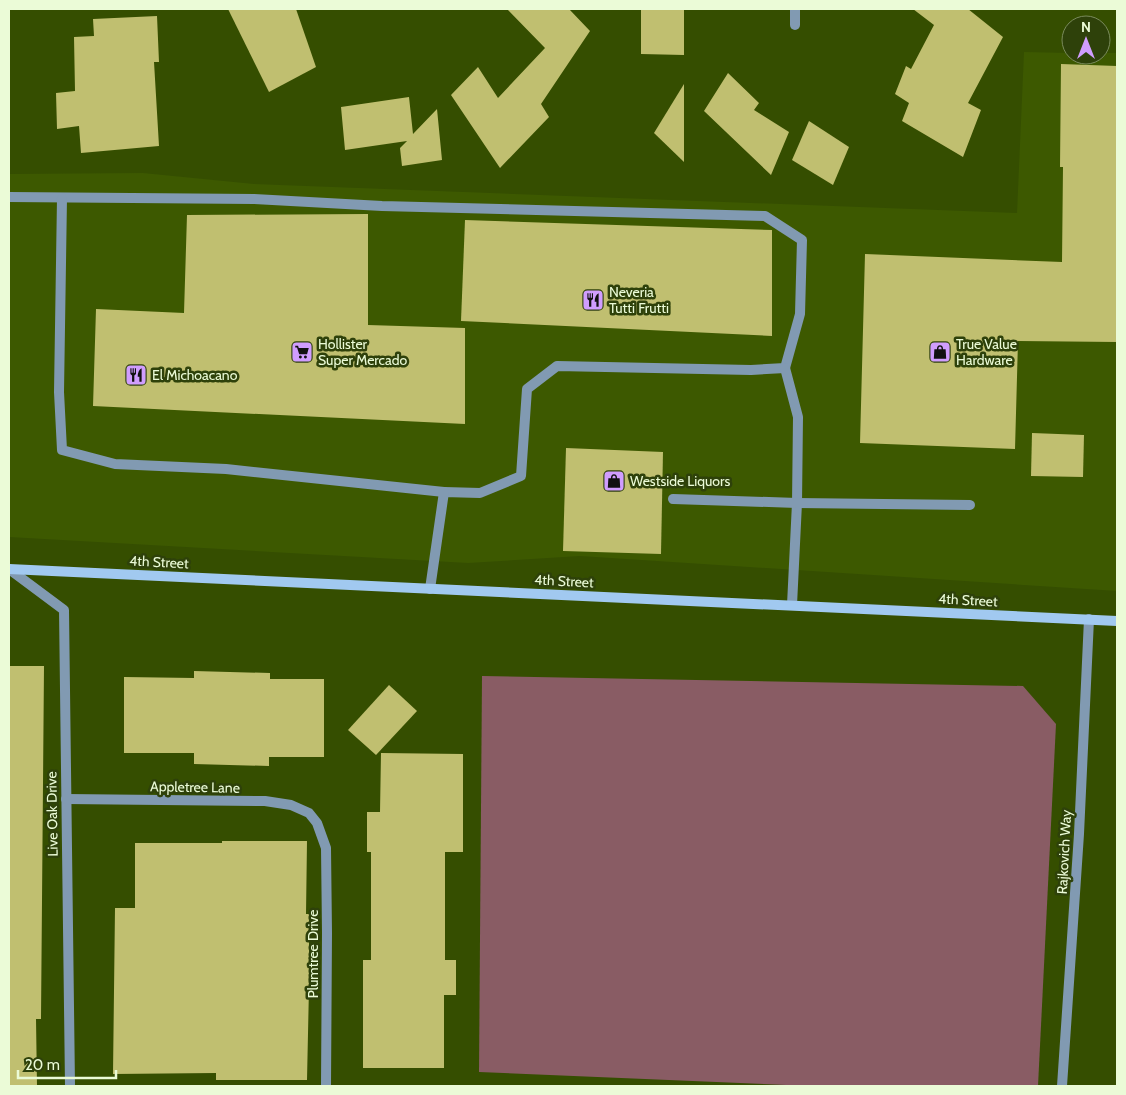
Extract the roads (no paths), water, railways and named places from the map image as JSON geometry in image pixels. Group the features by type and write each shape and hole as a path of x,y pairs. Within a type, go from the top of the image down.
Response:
{"main road":[{"name":"4th Street","path":"9,569 1117,621"}],"street":[{"path":"795,25 796,9"},
{"path":"9,197 254,199 382,206 765,216 802,240 800,314 785,368 798,417 797,503 792,605"},
{"path":"62,198 59,392 62,450 115,464 226,469 444,492 480,492 521,476 527,389 557,366 751,370 785,368"},
{"path":"430,589 444,492"},
{"path":"673,499 970,505"},
{"name":"Live Oak Drive","path":"9,569 64,610 70,1086"},
{"name":"Rajkovich Way","path":"1062,1086 1079,834 1089,620"},
{"name":"Appletree Lane","path":"66,799 265,802 291,805 309,813 316,822"},
{"name":"Plumtree Drive","path":"316,822 326,848 326,1086"}],"place":[{"name":"Neveria Tutti Frutti","path":"593,300"},
{"name":"Hollister Super Mercado","path":"302,352"},
{"name":"True Value Hardware","path":"940,352"},
{"name":"El Michoacano","path":"136,375"},
{"name":"Westside Liquors","path":"614,481"}]}
